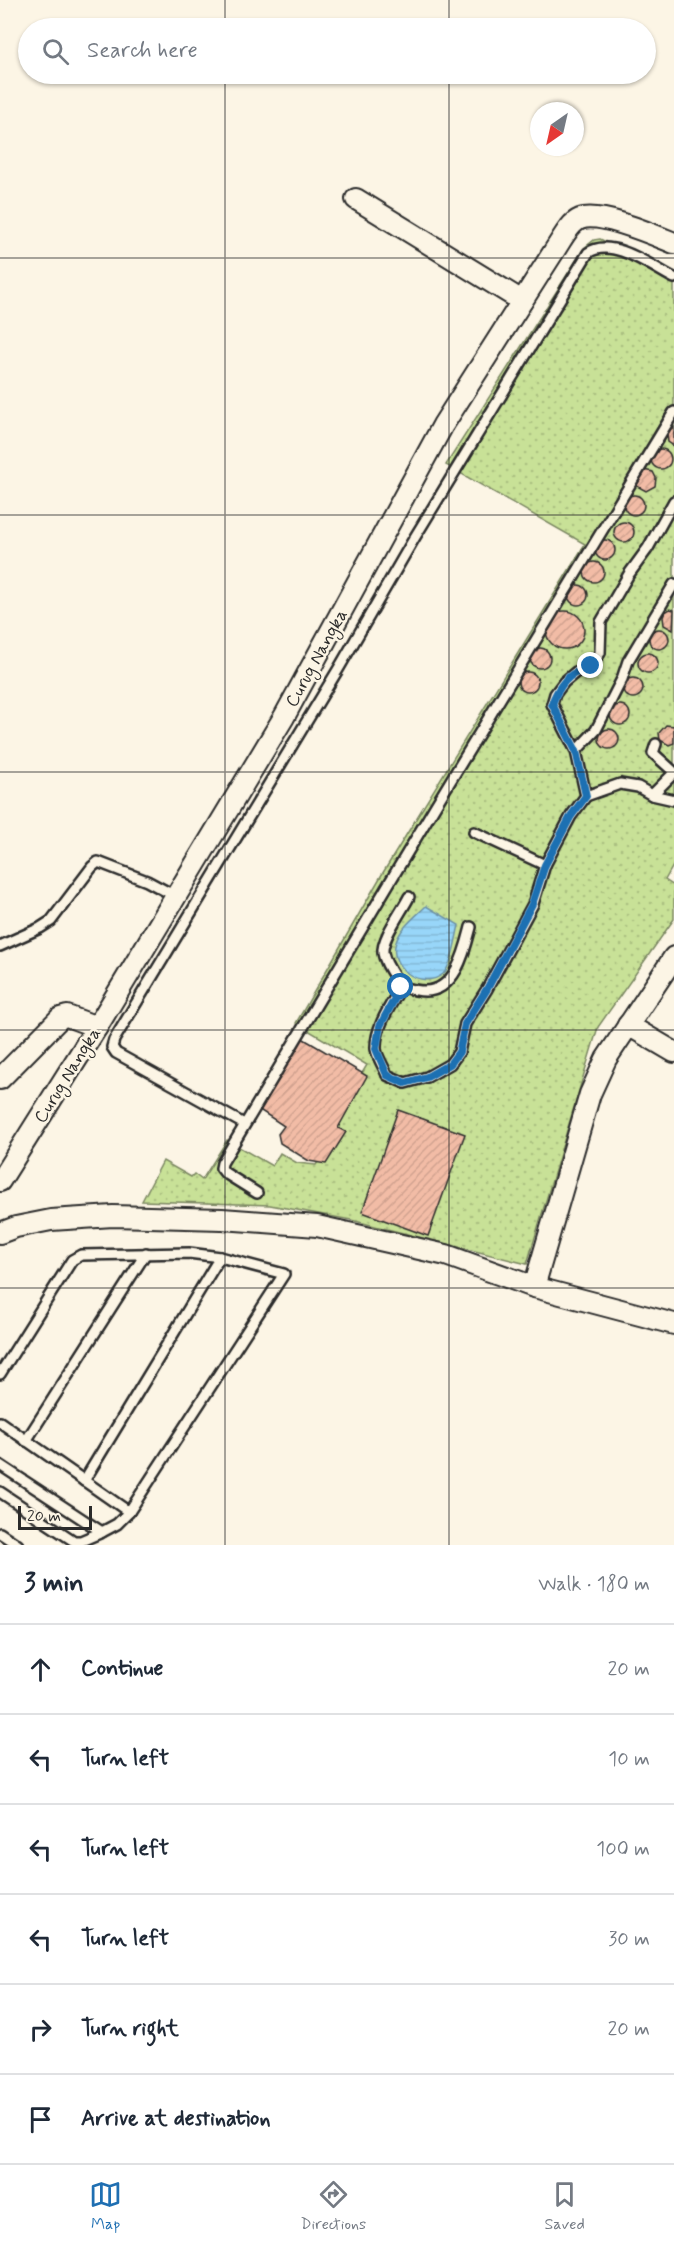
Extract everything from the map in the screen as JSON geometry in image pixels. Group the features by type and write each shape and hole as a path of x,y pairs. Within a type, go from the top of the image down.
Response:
{"street":[{"path":"356,199 522,301"},
{"name":"Curug Nangka","path":"0,1181 97,1027 284,717 443,425 571,227 580,219 598,219 637,228 674,243"},
{"path":"534,1287 590,1094 606,1059 674,957"},
{"path":"0,1079 60,1018 66,1016 97,1027"},
{"path":"628,1025 674,1052"},
{"path":"0,1233 16,1227 51,1220 113,1216 222,1219 317,1226 446,1255 534,1287 674,1324"}],"lane":[{"path":"244,1124 116,1053 112,1047 114,1040 588,253 598,247 615,248 674,279"},
{"path":"256,1193 221,1168 244,1124 674,412"},
{"path":"586,796 576,751 552,704 555,694 576,672 591,666 600,654 601,622 629,574 648,548 674,501"},
{"path":"576,751 596,730 622,679 628,661 674,584"},
{"path":"652,795 674,773 653,753 656,744"},
{"path":"401,987 380,1026 376,1049 387,1075 405,1083 427,1077 450,1064 459,1052 465,1024 487,989 532,904 545,865 571,816 586,796 620,784 638,787 652,795 674,800"},
{"path":"474,832 545,865"},
{"path":"0,946 51,921 98,862 175,896"},
{"path":"409,897 386,938 383,952 387,965 401,987 424,991 437,989 453,975 463,956 471,927"},
{"path":"26,1441 146,1253"},
{"path":"0,1374 72,1260 81,1256 189,1253 220,1257 284,1274 129,1512 117,1524 81,1541 74,1541 0,1492"},
{"path":"84,1480 220,1257"},
{"path":"0,1422 129,1512"},
{"path":"0,1465 102,1532"},
{"path":"0,1533 18,1545"}],"green space":[{"path":"600,239 674,275 674,864 665,880 674,886 674,919 598,1027 527,1264 351,1220 270,1205 142,1201 163,1161 191,1177 194,1174 202,1180 227,1140 272,1166 280,1153 297,1163 316,1165 338,1131 330,1126 367,1065 296,1023 381,876 585,544 446,465 584,248 594,240"}],"water":[{"path":"426,906 459,925 446,970 435,979 426,980 408,974 401,968 395,951 401,931"}],"building":[{"path":"674,427 674,446 668,442 667,435"},
{"path":"661,449 668,452 671,459 668,466 661,469 654,466 651,459 654,452"},
{"path":"643,470 653,472 656,478 655,486 646,491 637,486 636,478"},
{"path":"634,495 641,498 644,505 641,512 634,515 627,512 624,505 627,498"},
{"path":"624,522 631,525 634,532 631,539 624,542 617,539 614,532 617,525"},
{"path":"605,540 612,543 615,550 612,557 605,560 598,557 595,550 598,543"},
{"path":"594,562 601,565 604,572 601,579 594,582 587,579 584,572 587,565"},
{"path":"578,585 585,588 588,595 585,602 578,605 571,602 568,595 571,588"},
{"path":"670,609 674,610 673,630 664,625 663,617"},
{"path":"565,611 572,612 578,617 583,623 583,637 578,643 572,648 565,649 558,648 552,643 547,637 546,630 547,623 552,617 558,612"},
{"path":"659,629 666,632 669,639 666,646 659,649 652,646 649,639 652,632"},
{"path":"540,648 547,651 550,658 547,665 540,668 533,665 530,658 533,651"},
{"path":"648,653 655,656 658,663 655,670 648,673 641,670 638,663 641,656"},
{"path":"528,672 535,675 538,682 535,689 528,692 521,689 518,682 521,675"},
{"path":"633,678 640,681 643,688 640,695 633,698 626,695 623,688 626,681"},
{"path":"620,705 627,708 630,715 627,722 620,725 613,722 610,715 613,708"},
{"path":"666,725 674,726 674,743 669,745 660,740 659,733"},
{"path":"609,729 616,732 619,739 616,746 609,749 602,746 599,739 602,732"},
{"path":"302,1038 367,1076 338,1128 346,1132 326,1164 309,1161 280,1143 278,1134 284,1126 258,1109"},
{"path":"398,1110 465,1134 428,1236 362,1212"}],"route":[{"path":"401,987 380,1026 376,1049 387,1075 405,1083 427,1077 450,1064 459,1052 465,1024 487,989 532,904 545,865 571,816 586,796 576,751 552,704 555,694 564,682 576,672 591,666"}]}
